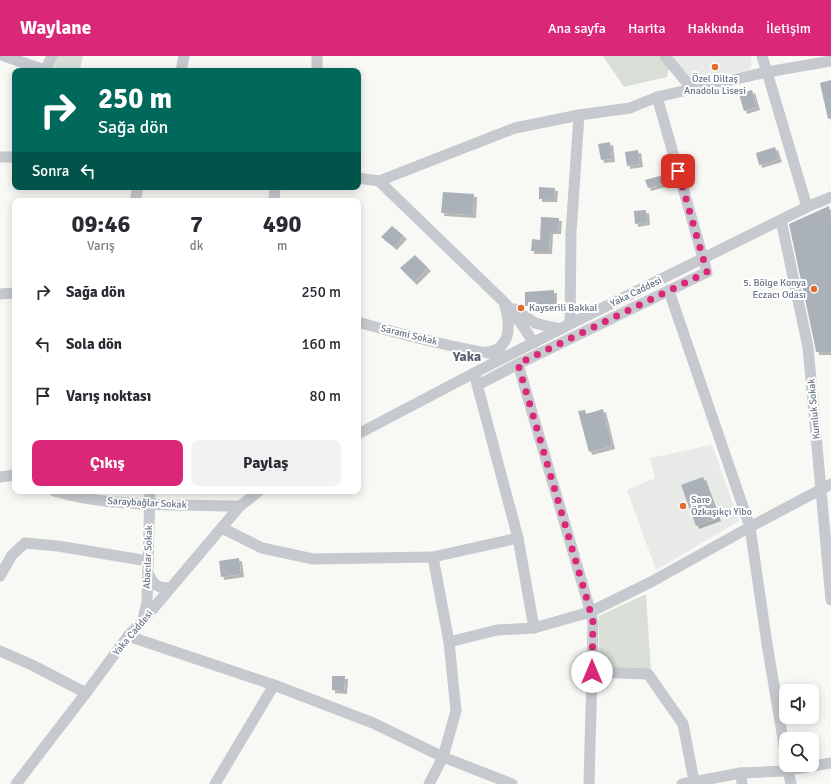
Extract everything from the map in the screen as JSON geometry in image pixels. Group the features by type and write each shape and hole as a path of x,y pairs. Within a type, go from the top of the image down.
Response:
{"street":[{"path":"4,56 37,68"},
{"path":"46,68 52,56"},
{"path":"182,68 184,56"},
{"path":"317,56 317,68"},
{"path":"665,56 692,89"},
{"path":"762,56 807,207"},
{"path":"361,178 379,181 515,128 579,115 630,108 657,98 692,89 767,72 831,62"},
{"path":"478,385 707,272 657,98"},
{"path":"505,303 535,323 546,326 566,326 579,115"},
{"path":"0,157 12,157"},
{"path":"379,181 505,303 534,343"},
{"name":"Yaka Caddesi","path":"361,432 566,326 831,196"},
{"name":"Kumluk Sokak","path":"781,220 808,347 820,489 829,549 831,596"},
{"path":"669,291 750,527 768,652 782,732"},
{"path":"0,294 12,293"},
{"path":"485,353 498,350 506,341 508,318 505,303"},
{"name":"Sarami Sokak","path":"361,323 412,337 485,353 507,356"},
{"path":"518,364 593,622 589,784"},
{"path":"474,373 518,538 534,628"},
{"path":"0,477 12,475"},
{"path":"449,642 497,630 534,628 590,612 651,582 831,484"},
{"name":"Saraybağlar Sokak","path":"65,494 109,502 240,506"},
{"name":"Abacılar Sokak","path":"141,623 147,602 150,494"},
{"name":"Yaka Caddesi","path":"16,784 128,636 141,623 240,506 255,494"},
{"path":"222,528 262,548 314,559 433,557 518,538"},
{"path":"0,576 12,555 25,542 148,561"},
{"path":"429,784 443,757 456,711 449,642 433,557"},
{"path":"148,573 152,582 158,586 171,588"},
{"path":"128,636 274,684 373,723 443,757 511,784"},
{"path":"0,651 32,665 86,693"},
{"path":"592,672 648,674 683,724 694,781"},
{"path":"215,784 274,684"},
{"path":"819,764 831,763"},
{"path":"682,784 694,781 741,778 779,772"},
{"path":"789,772 791,784"}],"shaded area":[{"path":"58,56 83,56 81,68 53,68"},
{"path":"603,56 659,56 669,68 667,77 624,87"},
{"name":"Özel Diltaş Anadolu Lisesi","path":"672,56 751,56 752,65 748,70 691,82"},
{"name":"Sare Özkaşıkçı Yibo","path":"712,445 739,521 656,570 627,490 655,478 650,458"},
{"path":"646,594 651,672 599,669 599,616"}],"building":[{"path":"831,80 831,118 828,119 820,83"},
{"path":"752,90 757,107 744,111 739,94"},
{"path":"610,142 612,159 601,160 598,144"},
{"path":"775,147 779,159 759,165 756,153"},
{"path":"638,150 640,164 627,166 625,152"},
{"path":"663,175 666,183 648,188 645,180"},
{"path":"539,187 555,188 554,199 539,199"},
{"path":"443,192 474,194 473,215 441,213"},
{"name":"5. Bölge Konya Eczacı Odası","path":"829,206 831,220 831,352 816,352 789,224"},
{"path":"646,210 647,222 635,224 634,211"},
{"path":"541,217 559,218 558,231 550,231 549,251 531,251 532,239 540,240"},
{"path":"392,226 404,236 394,247 381,237"},
{"path":"415,255 428,268 414,282 400,268"},
{"path":"554,290 554,305 525,306 525,292"},
{"path":"603,409 612,446 589,452 578,411 585,410 586,414"},
{"path":"703,477 718,518 696,526 681,485"},
{"path":"239,558 241,574 221,577 219,561"},
{"path":"332,676 345,676 344,691 332,690"}],"place":[{"name":"Özel Diltaş Anadolu Lisesi","path":"715,67"},
{"name":"5. Bölge Konya Eczacı Odası","path":"814,289"},
{"name":"Kayserili Bakkal","path":"521,308"},
{"name":"Sare Özkaşıkçı Yibo","path":"683,506"}],"district":[{"name":"Yaka","path":"467,356"}],"route":[{"path":"592,672 593,622 518,364 707,272 678,171"}]}
